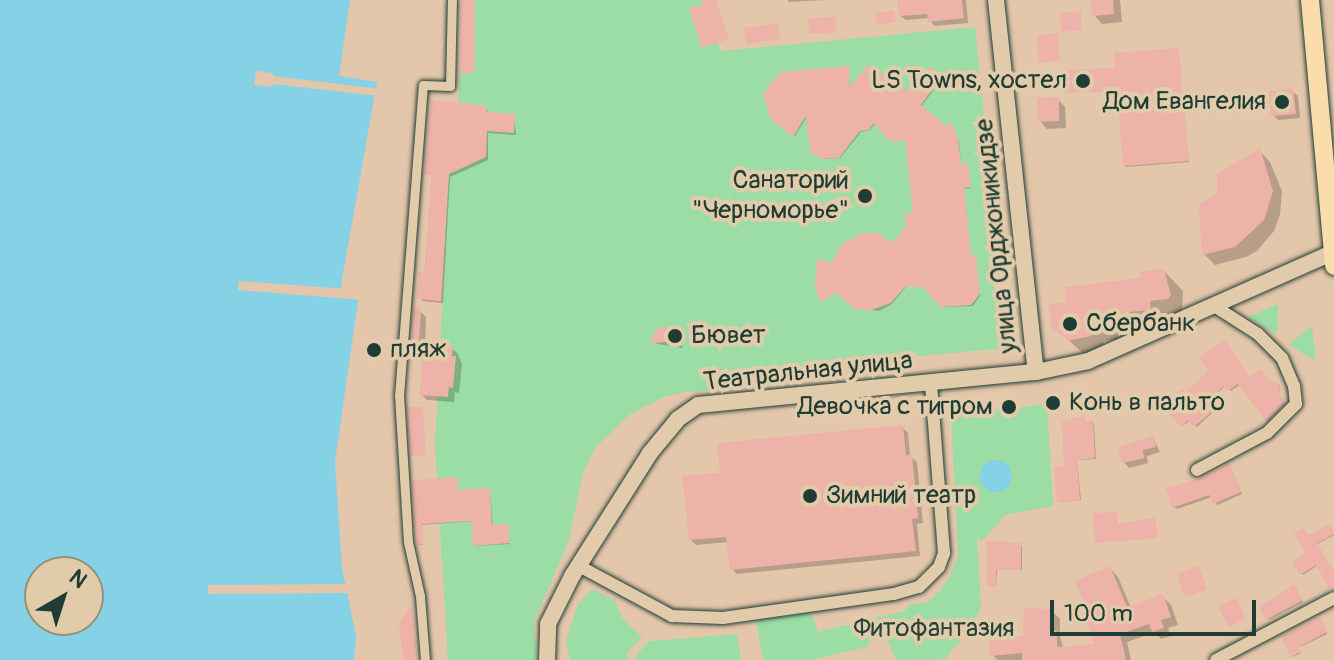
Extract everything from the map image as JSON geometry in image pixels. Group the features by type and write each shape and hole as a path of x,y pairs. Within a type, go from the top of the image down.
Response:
{"main road":[{"name":"улица Орджоникидзе","path":"996,0 1036,372"},
{"path":"1310,0 1331,196 1334,266"},
{"name":"Театральная улица","path":"576,571 650,453 678,419 698,405 1036,372 1088,361 1334,252"},
{"path":"547,660 548,624 576,571"}],"street":[{"path":"425,660 420,596 408,542 399,396 423,85 450,86 452,0"},
{"path":"1197,470 1267,433 1296,404 1294,386 1282,358 1258,334 1214,306"},
{"name":"Театральная улица","path":"576,571 672,616 723,618 894,594 919,587 939,567 944,553 931,383"},
{"path":"1216,660 1334,598"}],"green space":[{"path":"474,0 702,0 703,4 689,9 702,47 718,43 721,51 975,27 1007,348 748,372 748,388 685,392 664,397 630,414 596,447 583,472 569,540 534,622 537,660 448,660 435,446 449,166 464,167 486,157 487,106 458,103 460,73 474,72"},
{"path":"1278,304 1278,329 1275,334 1248,317"},
{"path":"1312,326 1316,362 1289,344"},
{"name":"Фитофантазия","path":"1047,404 1053,506 1005,515 982,541 977,538 981,606 972,626 945,659 896,660 888,641 873,639 867,647 810,660 763,660 756,619 811,611 818,632 905,611 908,605 928,602 951,575 958,554 951,415"},
{"path":"592,589 614,600 622,618 642,637 627,653 628,660 570,660 566,641 578,604"},
{"path":"737,634 741,660 633,660 649,641"}],"water":[{"path":"0,0 350,0 339,76 377,82 340,291 359,294 335,462 342,568 356,636 354,660 0,660"},
{"path":"996,460 1007,465 1012,476 1007,487 996,492 985,487 980,476 985,465"}],"pier":[{"path":"256,71 273,73 273,76 380,89 378,96 273,84 272,87 254,85"},
{"path":"239,281 360,290 363,294 362,300 238,290"},
{"path":"350,584 351,593 208,594 208,585"}],"building":[{"path":"461,0 475,0 474,73 460,73"},
{"path":"702,0 716,0 729,39 702,48 689,9 703,4"},
{"path":"897,0 962,0 964,18 928,22 927,14 899,16"},
{"path":"1090,0 1113,0 1114,14 1092,16"},
{"path":"894,10 896,22 876,25 875,13"},
{"path":"1081,11 1082,30 1061,32 1060,13"},
{"path":"835,16 837,32 809,34 808,19"},
{"path":"778,23 780,39 746,44 744,28"},
{"path":"1058,33 1060,61 1039,63 1037,36"},
{"path":"1179,48 1189,161 1123,166 1117,91 1063,93 1062,70 1115,68 1114,53"},
{"path":"868,65 906,91 929,67 941,77 921,105 946,126 950,121 958,139 961,163 968,163 971,187 964,188 971,255 976,255 980,294 971,305 940,307 923,287 905,287 891,303 869,311 854,308 836,293 821,302 815,288 817,259 831,263 842,244 862,233 876,233 893,242 906,227 905,213 913,212 905,140 895,142 887,139 874,123 869,130 860,131 839,158 821,159 810,152 806,116 793,137 770,118 763,94 780,72 849,66 850,87"},
{"name":"Дом Евангелия","path":"1293,88 1296,114 1271,116 1269,91"},
{"path":"1059,97 1059,121 1038,122 1037,98"},
{"path":"431,100 487,106 487,112 515,114 514,133 487,131 486,157 449,174 441,301 417,299 419,272 425,272 431,175 424,174"},
{"path":"1260,148 1273,191 1264,220 1235,247 1202,255 1199,204 1217,194 1217,174"},
{"path":"1164,269 1171,295 1168,299 1150,301 1151,310 1130,312 1131,322 1089,327 1091,336 1068,341 1052,328 1048,304 1067,302 1065,287 1140,278 1140,272"},
{"path":"413,308 421,309 419,342 453,346 452,356 456,356 453,388 449,387 448,397 419,395 423,357 410,356"},
{"name":"Бювет","path":"664,326 677,331 681,346 665,342 650,344 655,331"},
{"path":"1225,340 1250,377 1261,369 1271,382 1280,384 1279,393 1285,402 1266,421 1238,384 1228,391 1224,386 1208,401 1215,409 1194,427 1188,420 1181,427 1166,411 1173,404 1169,400 1182,388 1186,392 1208,371 1199,358"},
{"path":"407,407 423,407 426,455 410,456"},
{"path":"1085,416 1085,421 1093,420 1095,458 1077,460 1080,500 1057,502 1054,467 1064,466 1062,422"},
{"name":"Зимний театр","path":"903,425 906,455 912,454 918,518 912,519 916,551 730,570 726,537 689,540 682,476 720,473 717,443"},
{"path":"1153,436 1156,447 1143,450 1144,458 1122,463 1118,447"},
{"path":"1229,463 1241,492 1213,504 1209,495 1172,508 1166,488 1201,478"},
{"path":"457,477 458,490 490,488 492,525 508,524 510,543 473,546 471,521 422,524 423,544 416,545 412,480"},
{"path":"1118,512 1118,524 1155,518 1158,538 1095,543 1093,513"},
{"path":"1330,524 1334,534 1317,543 1334,572 1334,589 1330,590 1316,565 1300,575 1292,562 1306,553 1294,534 1303,528 1308,535"},
{"path":"986,541 1021,543 1021,570 996,570 997,587 987,587"},
{"path":"1110,566 1127,607 1163,594 1171,617 1161,620 1164,628 1152,632 1149,624 1120,634 1126,660 1022,660 1022,653 990,656 989,639 1023,636 1024,608 1053,609 1052,631 1057,631 1057,647 1094,644 1086,618 1090,617 1075,581"},
{"path":"1199,566 1207,590 1185,597 1177,574"},
{"path":"1294,584 1303,600 1266,620 1259,607"},
{"path":"1237,598 1246,619 1228,627 1218,606"},
{"path":"413,607 417,660 403,660 399,623"},
{"path":"1321,617 1327,632 1299,647 1301,652 1291,657 1281,637"}],"place":[{"name":"LS Towns, хостел","path":"1083,81"},
{"name":"Дом Евангелия","path":"1282,102"},
{"name":"Санаторий \"Черноморье\"","path":"865,196"},
{"name":"Сбербанк","path":"1070,324"},
{"name":"Бювет","path":"675,336"},
{"name":"пляж","path":"374,350"},
{"name":"Конь в пальто","path":"1053,403"},
{"name":"Девочка с тигром","path":"1009,407"},
{"name":"Зимний театр","path":"810,496"}]}
